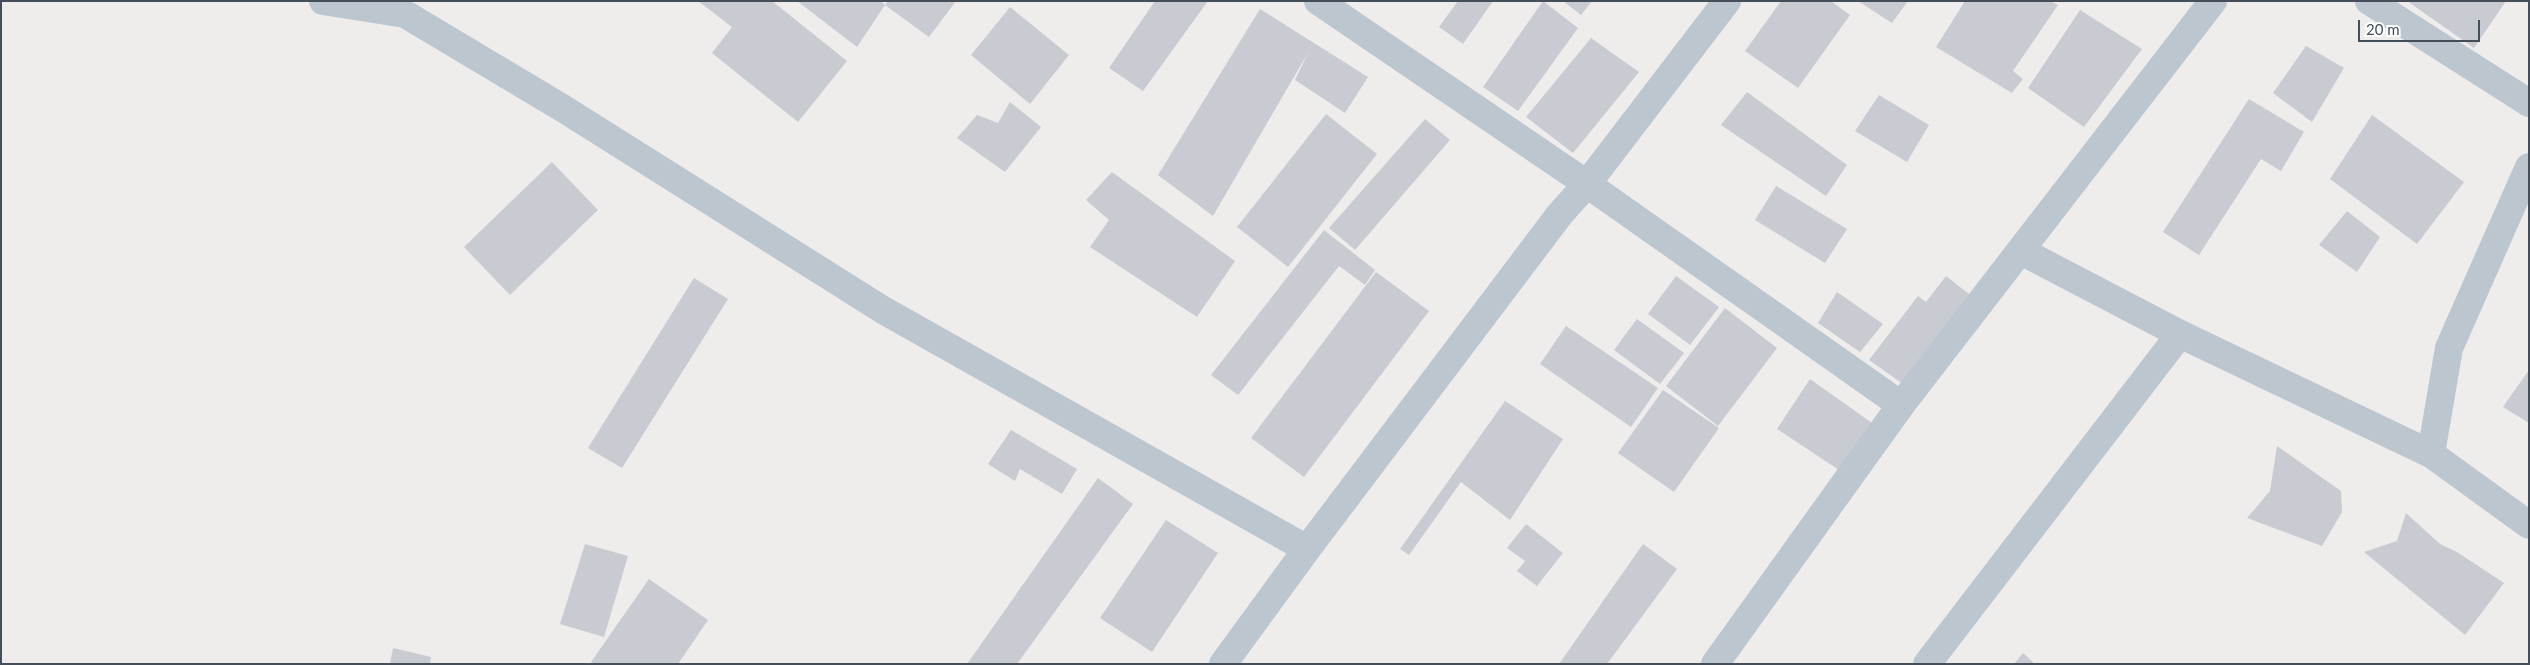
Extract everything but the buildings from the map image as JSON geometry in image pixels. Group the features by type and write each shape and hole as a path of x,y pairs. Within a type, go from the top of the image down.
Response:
{"street":[{"path":"1318,1 1587,184 1901,405"},
{"path":"1223,664 1307,549 1560,214 1587,184 1727,1"},
{"path":"1715,664 1901,405 2213,1"},
{"path":"2369,1 2529,103"},
{"path":"335,2 405,14 573,114 884,310 1307,549"},
{"path":"2431,454 2449,348 2529,167"},
{"path":"2021,251 2180,334 2431,454 2529,525"},
{"path":"1927,664 2180,334"}]}
